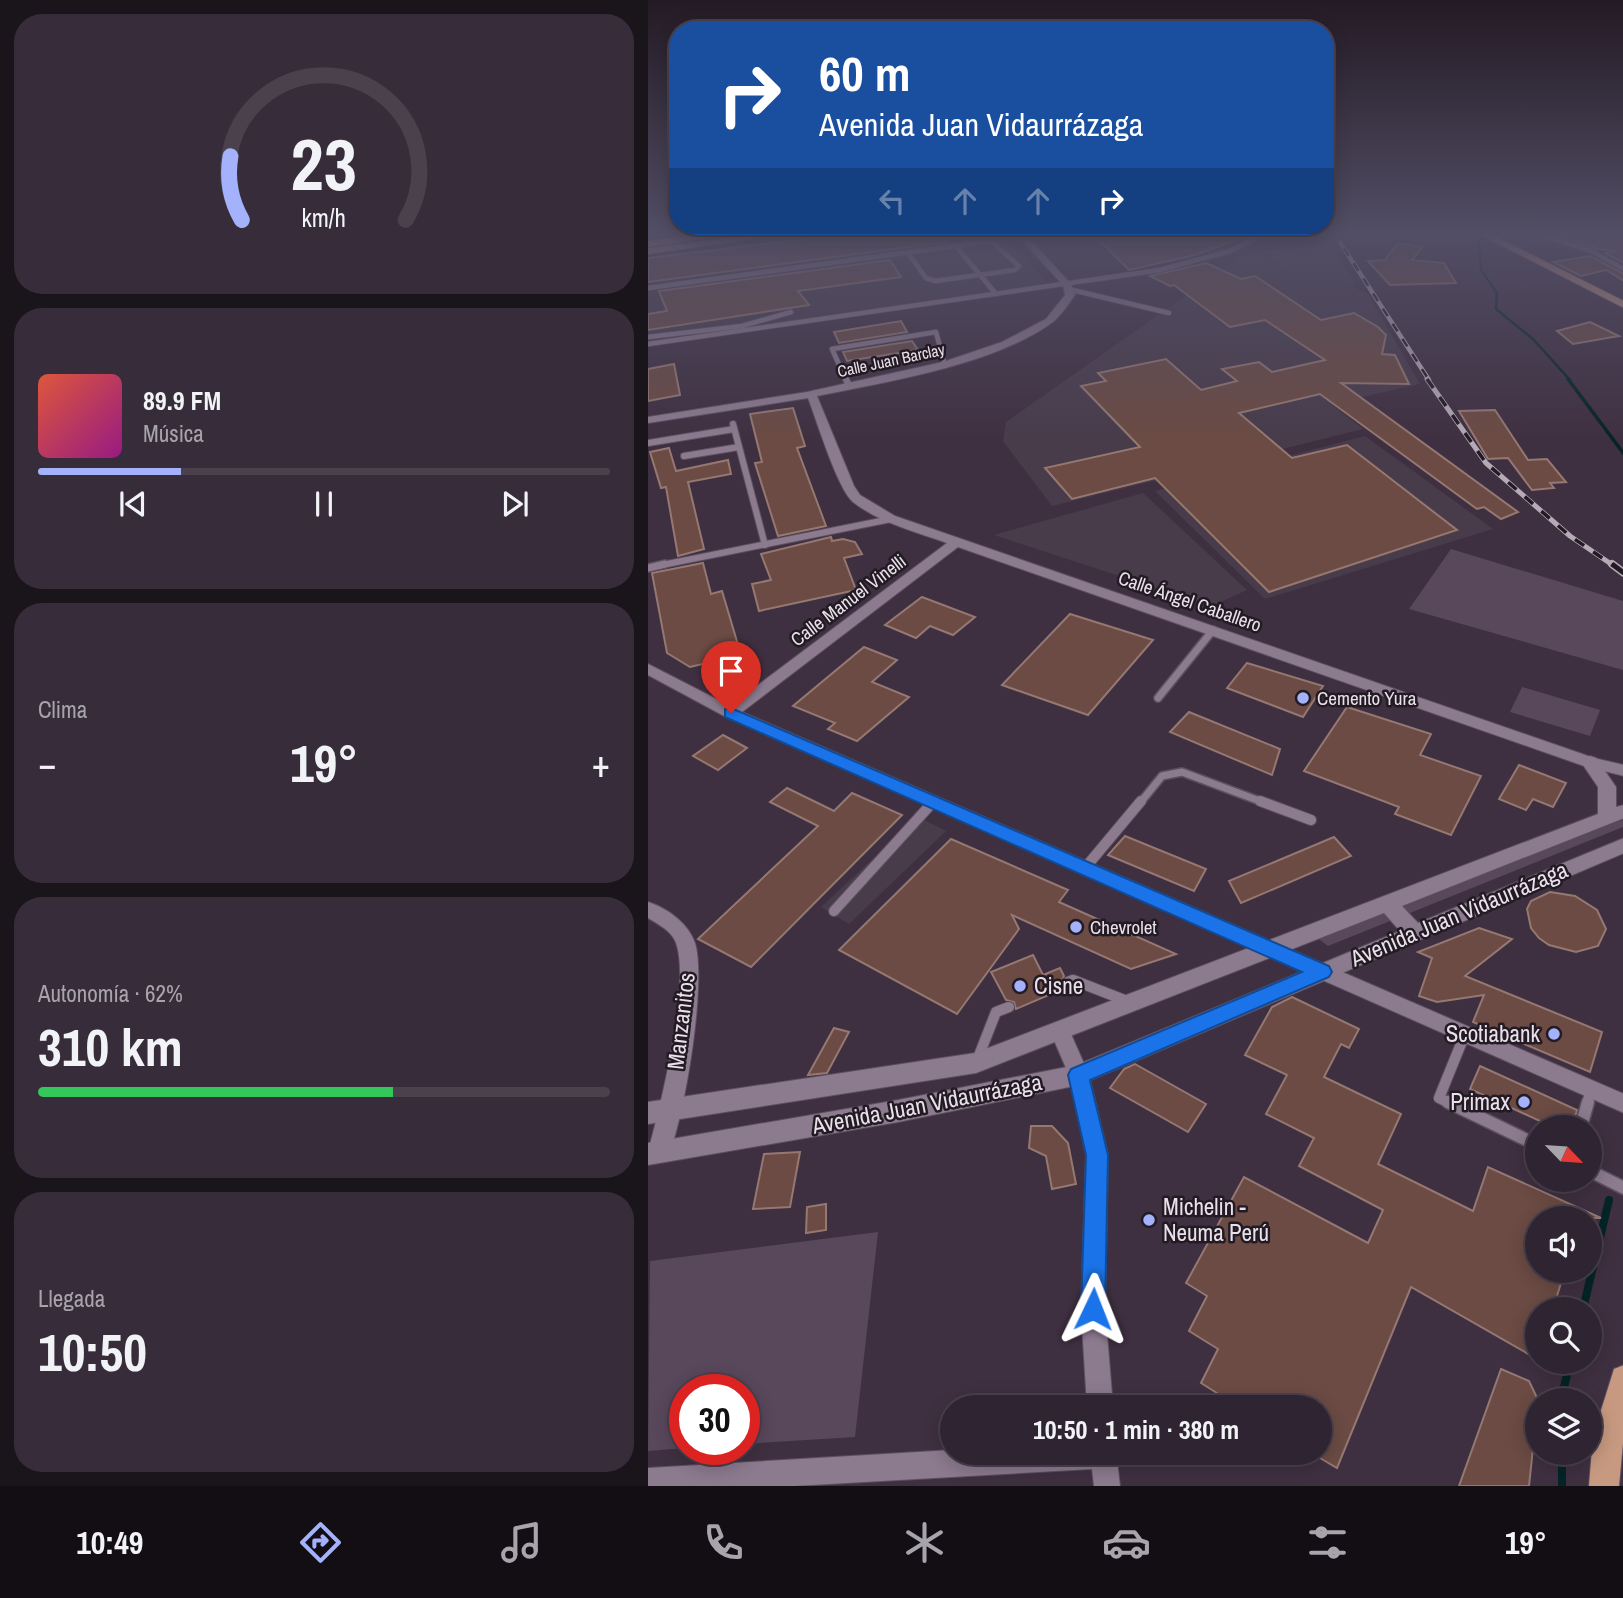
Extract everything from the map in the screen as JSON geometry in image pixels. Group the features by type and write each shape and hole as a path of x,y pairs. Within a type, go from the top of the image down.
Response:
{"main road":[{"path":"1605,302 1623,312"},
{"path":"1590,762 1607,787 1615,813"},
{"name":"Avenida Juan Vidaurrázaga","path":"659,1111 976,1063 1615,813"},
{"name":"Avenida Juan Vidaurrázaga","path":"653,1153 898,1111 1079,1075 1623,845"},
{"path":"1387,902 1414,933"},
{"path":"1604,1486 1608,1436 1623,1379"}],"street":[{"name":"Calle Juan Barclay","path":"648,420 811,393 945,366 996,348 1045,322 1067,302"},
{"name":"Calle Ángel Caballero","path":"811,393 848,486 856,498 891,519 1590,762 1623,771"},
{"name":"Calle Manuel Vinelli","path":"731,713 955,543"},
{"path":"648,669 731,713 1623,1104"},
{"name":"Manzanitos","path":"648,909 667,919 686,942 689,972 659,1111 653,1153"},
{"path":"1060,1031 1079,1075 1097,1155 1093,1309 1099,1395"},
{"path":"648,1481 940,1464"},
{"path":"1104,1465 1107,1486"}],"lane":[{"path":"648,344 938,302"},
{"path":"1129,302 1169,313"},
{"path":"648,337 743,324 782,317 791,312"},
{"path":"849,386 832,349 836,347 936,332 945,366"},
{"path":"648,443 734,426 765,545"},
{"path":"684,456 739,447"},
{"path":"648,568 891,519"},
{"path":"1158,698 1213,630"},
{"path":"1085,868 1162,776 1171,772 1182,772 1311,820"},
{"path":"834,911 933,802"},
{"path":"1068,982 1073,980 1133,1003"},
{"path":"976,1063 996,1012 1009,1007"},
{"path":"1465,1034 1440,1098 1525,1139"},
{"path":"1584,1115 1591,1089"},
{"path":"1602,1177 1623,1188"}],"shaded area":[{"path":"648,302 916,302 648,342"},
{"path":"1176,302 1372,302 1420,384 1331,404 1363,429 1052,506 1003,441 1006,422"},
{"path":"1365,436 1493,529 1265,599 1155,491"},
{"path":"1143,493 1247,590 1211,606 994,535"},
{"path":"1451,549 1623,601 1623,670 1409,609"},
{"path":"1522,687 1600,710 1590,736 1510,712"},
{"path":"918,817 946,831 849,924 821,907"},
{"path":"1623,820 1623,827 1328,946 1316,937 1603,825"},
{"path":"878,1232 855,1437 760,1443 760,1374 669,1374 669,1449 648,1451 650,1261"}],"building":[{"path":"664,302 807,302 809,305 648,330 648,314 667,311"},
{"path":"1197,302 1295,302 1321,320 1354,313 1378,327 1386,335 1382,354 1395,355 1409,384 1341,383 1518,512 1501,519 1484,507 1477,509 1320,394 1239,413 1292,458 1347,445 1457,530 1269,592 1155,478 1072,499 1045,468 1140,447 1081,386 1106,381 1098,373 1166,359 1201,390 1237,381 1222,369 1259,362 1272,372 1325,360 1265,320 1230,327"},
{"path":"901,321 907,332 839,343 834,332"},
{"path":"1590,322 1619,336 1573,344 1557,331"},
{"path":"912,341 918,350 847,361 843,352"},
{"path":"674,364 680,395 648,401 648,369"},
{"path":"793,408 805,446 797,448 826,526 778,536 755,463 762,462 750,414"},
{"path":"1495,410 1528,460 1547,459 1566,482 1550,483 1554,488 1532,490 1508,458 1488,459 1459,411"},
{"path":"669,448 676,471 728,460 731,474 688,482 704,549 678,556 666,487 661,488 650,452"},
{"path":"831,537 832,541 843,539 855,542 862,554 844,558 856,590 759,611 752,584 771,580 761,554"},
{"path":"703,563 711,594 722,591 741,655 690,667 667,653 652,573"},
{"path":"922,597 975,617 953,635 930,626 916,638 885,625"},
{"path":"1070,614 1153,640 1088,715 1002,685"},
{"path":"864,647 897,660 872,682 909,697 857,741 828,729 835,723 793,706"},
{"path":"1247,663 1323,686 1303,717 1227,688"},
{"path":"1347,707 1431,734 1420,755 1481,776 1451,835 1395,814 1399,807 1304,771"},
{"path":"1189,712 1280,749 1272,775 1170,732"},
{"path":"723,735 747,748 718,770 693,756"},
{"path":"1519,765 1566,783 1553,807 1533,799 1526,810 1499,799"},
{"path":"787,788 834,811 852,793 902,815 751,967 698,939 818,826 770,802"},
{"path":"1125,836 1206,869 1194,891 1108,855"},
{"path":"1334,837 1351,856 1241,903 1229,881"},
{"path":"951,839 1068,890 1059,902 1176,954 1131,969 1012,915 1019,929 957,1014 839,950"},
{"path":"1550,892 1575,896 1597,910 1606,929 1598,946 1576,952 1549,945 1539,938 1531,928 1527,909 1531,901"},
{"path":"1479,928 1512,939 1465,976 1602,1032 1590,1072 1473,1022 1484,995 1437,1002 1419,996 1432,958 1418,952"},
{"path":"1033,955 1043,975 1060,968 1064,976 1061,982 1065,988 1016,1009 1014,1002 1006,1000 991,972"},
{"path":"1292,997 1359,1029 1349,1048 1341,1044 1324,1077 1401,1114 1378,1164 1473,1211 1488,1167 1525,1184 1525,1192 1543,1192 1574,1206 1525,1206 1525,1283 1561,1283 1557,1297 1525,1297 1525,1352 1411,1287 1337,1468 1332,1465 1332,1395 1220,1395 1201,1383 1218,1349 1189,1331 1207,1296 1186,1283 1244,1177 1368,1243 1383,1210 1299,1166 1314,1138 1266,1114 1287,1075 1245,1055 1272,1007"},
{"path":"834,1028 849,1032 827,1073 808,1075"},
{"path":"1135,1064 1206,1104 1188,1132 1110,1088 1124,1069"},
{"path":"1480,1066 1577,1110 1576,1115 1527,1115 1470,1089"},
{"path":"1031,1126 1052,1126 1068,1143 1076,1184 1052,1189 1046,1156 1029,1148"},
{"path":"800,1152 790,1207 753,1209 764,1154"},
{"path":"826,1204 826,1230 806,1233 807,1207"},
{"path":"1501,1369 1529,1381 1532,1388 1525,1388 1525,1465 1531,1465 1529,1486 1459,1486"}],"waterway":[{"path":"1496,302 1496,309 1533,339 1570,380"},
{"path":"1568,379 1624,454"},
{"path":"1586,1297 1609,1200"},
{"path":"1564,1388 1567,1374"},
{"path":"1562,1465 1562,1486"}],"railway":[{"path":"1379,302 1429,380"},
{"path":"1427,379 1486,463 1570,536 1614,566"},
{"path":"1612,564 1624,573"}],"place":[{"name":"Cemento Yura","path":"1303,698"},
{"name":"Chevrolet","path":"1076,927"},
{"name":"Cisne","path":"1020,986"},
{"name":"Scotiabank","path":"1554,1034"},
{"name":"Primax","path":"1524,1102"},
{"name":"Michelin - Neuma Perú","path":"1149,1220"}],"route":[{"path":"731,713 1322,972 1079,1075 1097,1155 1093,1309"}]}
